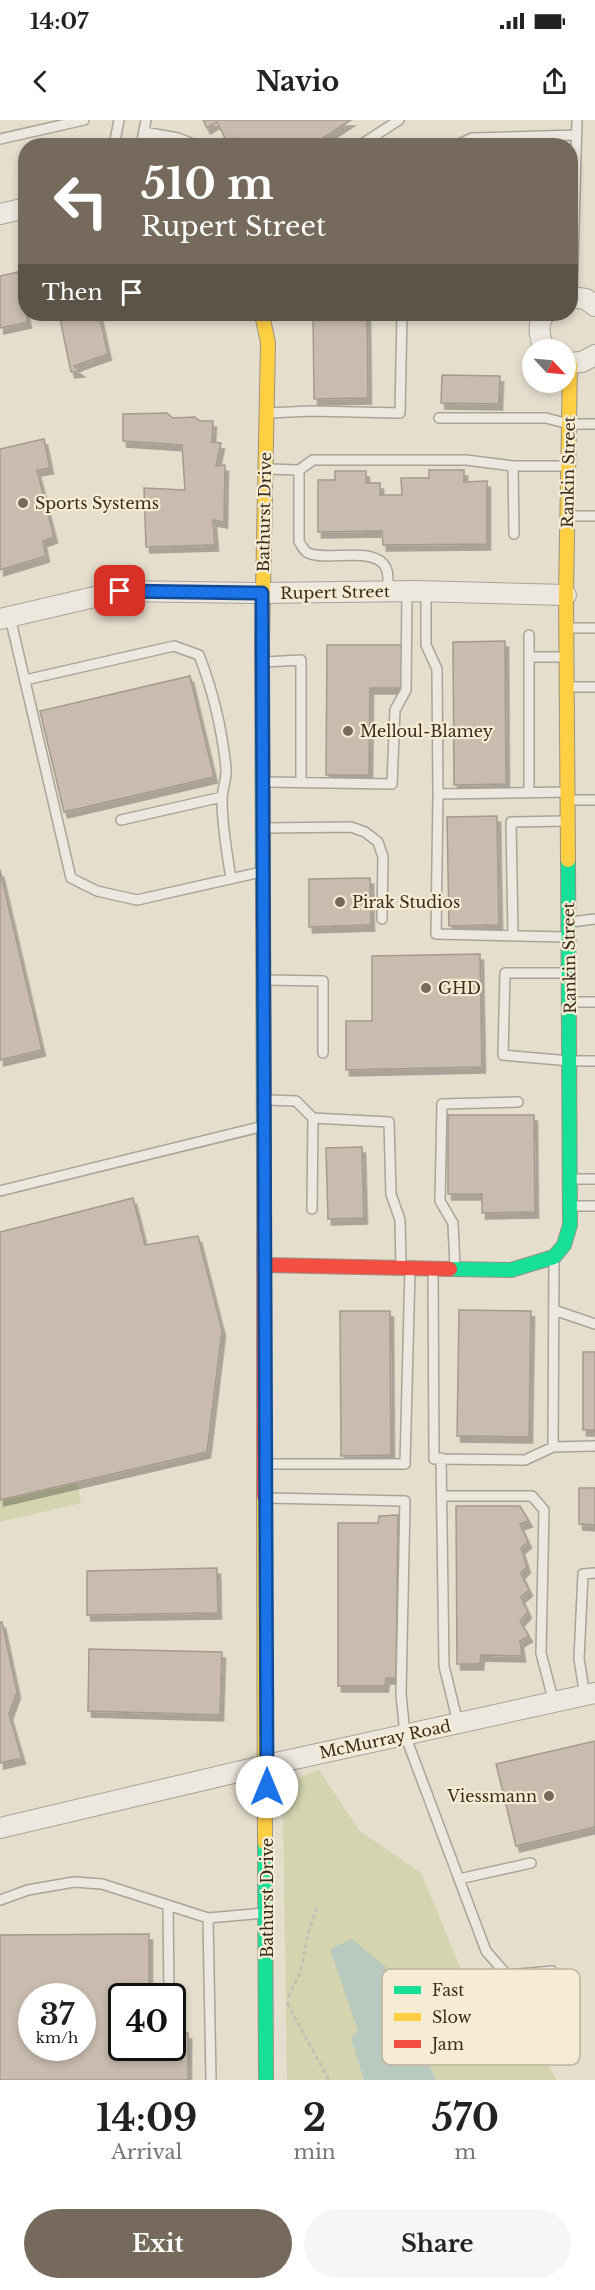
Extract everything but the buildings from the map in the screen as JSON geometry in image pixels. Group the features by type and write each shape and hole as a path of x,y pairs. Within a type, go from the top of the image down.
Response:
{"street":[{"path":"0,214 18,210"},
{"path":"578,297 594,304"},
{"name":"Bathurst Drive","path":"263,321 268,343 262,593 266,1265 266,2080"},
{"path":"540,339 539,328 542,321"},
{"name":"Rankin Street","path":"576,362 595,355"},
{"name":"Rankin Street","path":"554,1257 564,1245 570,1225 571,1206 566,628 568,393"},
{"name":"Rupert Street","path":"5,618 120,591 566,595"},
{"path":"266,1265 511,1270 554,1257"},
{"name":"McMurray Road","path":"0,1828 267,1765 590,1694"}],"lane":[{"path":"0,139 84,120"},
{"path":"116,138 119,120"},
{"path":"143,138 146,120"},
{"path":"371,138 399,120"},
{"path":"577,120 577,138"},
{"path":"144,132 178,138"},
{"path":"472,138 577,135"},
{"path":"266,413 311,411 400,413 402,321"},
{"path":"439,418 546,418 569,424 595,424"},
{"path":"265,469 299,470 313,460 466,460 513,466 568,466"},
{"path":"513,466 514,534"},
{"path":"299,470 299,542 306,552 317,555 372,556 381,561 407,592 437,669 436,934 569,937"},
{"path":"567,516 595,516"},
{"path":"263,782 392,784 395,710 406,690 407,592"},
{"path":"5,618 25,680 71,878 97,891 137,900 264,872"},
{"path":"566,628 595,628"},
{"path":"529,635 529,792"},
{"path":"25,680 174,646 199,655 213,691 226,770 222,797 224,838 231,879"},
{"path":"529,657 567,657"},
{"path":"263,662 301,660 301,783"},
{"path":"567,687 595,687"},
{"path":"438,794 529,792 595,800"},
{"path":"121,820 222,797"},
{"path":"513,936 511,822 568,820"},
{"path":"264,828 351,827 365,832 378,842 383,857 382,919"},
{"path":"569,922 595,919"},
{"path":"569,973 505,973 503,1055 595,1061"},
{"path":"264,980 323,981 323,1053"},
{"path":"570,1002 595,1002"},
{"path":"265,1100 296,1101 314,1118 389,1122 391,1194 400,1220 405,1268 405,1464 266,1464"},
{"path":"455,1269 453,1223 440,1201 442,1104 518,1102"},
{"path":"312,1209 314,1118"},
{"path":"0,1191 265,1125"},
{"path":"571,1179 595,1179"},
{"path":"571,1206 595,1206"},
{"path":"553,1447 554,1257"},
{"path":"433,1269 434,1459 525,1460 553,1447 595,1446"},
{"path":"554,1310 595,1324"},
{"path":"441,1458 444,1666 458,1724"},
{"path":"442,1496 531,1496 544,1510 541,1653 554,1703"},
{"path":"266,1498 405,1500 401,1694 405,1735 486,1951 502,1969"},
{"path":"590,1694 579,1659 582,1585 583,1574 595,1573"},
{"path":"459,1879 531,1863"},
{"path":"0,1900 28,1890 74,1882 102,1884 208,1918 267,1913"},
{"path":"168,1905 169,1983"},
{"path":"208,1918 211,2080"}],"path":[{"path":"317,1908 308,1933 301,1971 286,2000 329,2080"}],"green space":[{"path":"77,1482 81,1503 0,1522 0,1500"},
{"path":"319,1770 359,1830 421,1873 461,1969 382,1969 382,2065 548,2065 557,2080 287,2080 283,1812 290,1781"}],"shaded area":[{"path":"352,1939 386,1967 387,1969 382,1969 382,2065 429,2065 436,2080 364,2080 351,2038 358,2031 330,1949"}],"traffic: fast":[{"path":"262,640 264,1164"},
{"path":"450,1269 511,1270 554,1257 564,1245 570,1225 568,860"},
{"path":"265,1843 266,2080"}],"traffic: slow":[{"path":"262,640 268,343 263,321"},
{"path":"568,860 566,595 569,393"},
{"path":"264,1496 265,1843"}],"traffic: jam":[{"path":"264,1164 264,1496"},
{"path":"266,1265 450,1269"}],"place":[{"name":"Sports Systems","path":"23,503"},
{"name":"Melloul-Blamey","path":"348,731"},
{"name":"Pirak Studios","path":"340,902"},
{"name":"GHD","path":"426,988"},
{"name":"Viessmann","path":"549,1796"}],"route":[{"path":"120,591 262,593 267,1787"}]}
